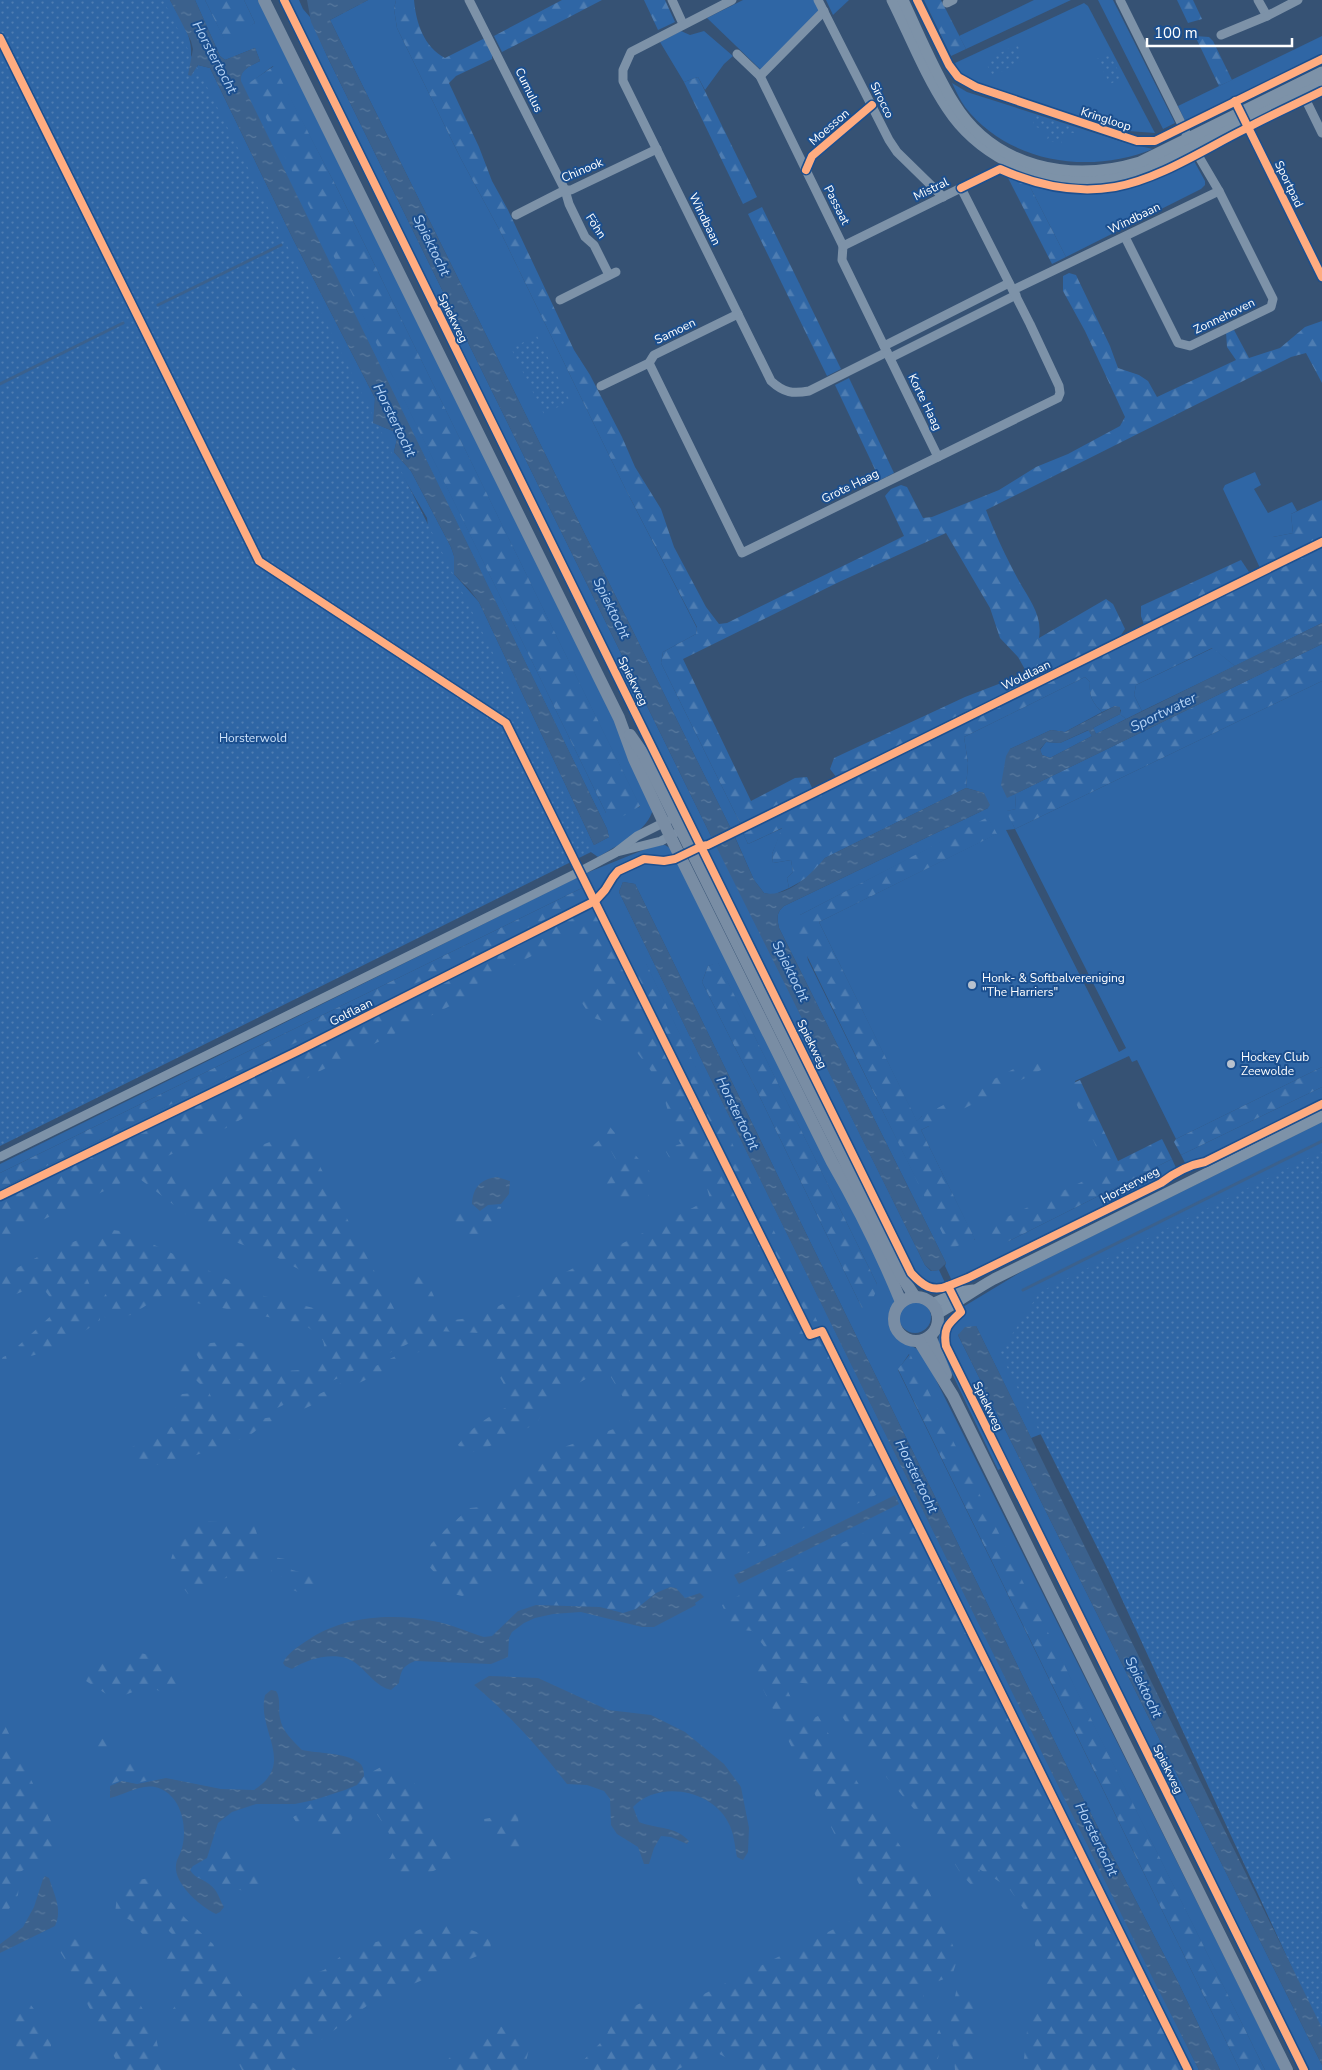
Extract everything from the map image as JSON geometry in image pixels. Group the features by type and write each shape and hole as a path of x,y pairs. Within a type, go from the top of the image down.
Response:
{"main road":[{"name":"Spiekweg","path":"264,0 619,718 634,759 669,820 902,1277 915,1297"},
{"name":"Spiekweg","path":"676,834 827,1153 883,1256 901,1302"},
{"path":"915,1297 927,1300 935,1309 938,1322 925,1338 910,1340 902,1336 896,1328 895,1310 901,1302 915,1297"},
{"path":"925,1338 1287,2070"}],"street":[{"name":"Cumulus","path":"469,0 565,190"},
{"path":"672,0 683,24"},
{"name":"Windbaan","path":"732,0 721,2 631,52 623,70 623,81 771,381 780,389 797,393 810,390 1219,190"},
{"name":"Sirocco","path":"818,0 889,140 897,152 943,197"},
{"path":"892,0 948,109 977,141 996,156 1022,169 1053,178 1070,180 1086,181 1117,178 1145,169 1190,141"},
{"path":"903,0 954,104 966,119 1000,149 1025,161 1057,170 1086,172 1116,169 1140,162 1190,141 1299,88 1322,72"},
{"path":"1120,0 1190,141 1219,190"},
{"path":"1258,0 1267,16"},
{"path":"1221,35 1267,16 1298,0"},
{"path":"760,76 824,11"},
{"name":"Passaat","path":"737,54 760,76 844,246 842,260 887,352"},
{"path":"1299,88 1322,81"},
{"path":"1299,88 1322,133"},
{"name":"Chinook","path":"516,215 565,190 571,190 658,149"},
{"name":"Mistral","path":"844,246 961,188 1013,290"},
{"name":"Föhn","path":"560,300 613,273 594,245 585,236 569,204 565,190"},
{"name":"Zonnehoven","path":"1125,237 1178,343 1190,346 1271,307 1273,299 1219,190"},
{"name":"Windbaan","path":"887,352 1013,290"},
{"name":"Grote Haag","path":"650,363 742,553 1058,398 1060,393 1059,386 1013,290"},
{"name":"Samoen","path":"601,386 650,363 654,355 738,314"},
{"name":"Korte Haag","path":"887,352 938,456"},
{"name":"Woldlaan","path":"741,829 1322,542"},
{"name":"Golflaan","path":"0,1157 614,853 637,836 669,820"},
{"name":"Golflaan","path":"614,853 639,848 676,834"},
{"name":"Horsterweg","path":"935,1309 962,1301 975,1290 1322,1116"}],"green space":[{"name":"Horsterwold","path":"0,0 163,0 593,851 0,1146"},
{"path":"154,0 170,0 189,38 191,45 190,63 196,69 198,65 210,68 293,239 375,398 374,423 393,431 397,439 394,452 411,471 451,547 454,556 454,574 479,602 594,845 609,837 607,829 240,81 240,77 249,66 260,61 255,48 225,60 220,56 195,0 205,0 224,38 255,23 244,0 258,0 618,728 653,808 651,816 639,830 598,857 585,848 431,556 427,518 183,97","holes":["273,66 338,190 640,807 606,813 250,83"]},
{"path":"205,0 244,0 255,23 231,38 224,39"},
{"path":"282,0 299,0 303,9 310,17 327,56 712,838 699,843"},
{"path":"368,0 396,0 394,9 397,28 460,157 500,231 625,488 697,628 696,634 663,652 661,663 741,825 731,829 330,20"},
{"path":"396,0 414,0 422,34 432,48 445,58 485,38 492,52 492,59 456,76 449,83 479,147 492,181 508,210 574,350 590,375 622,437 635,467 661,509 674,547 706,607 719,624 727,623 904,536 885,496 891,489 901,485 907,487 923,518 932,517 999,490 1036,467 1068,454 1120,426 1125,417 1085,331 1063,291 1063,276 1069,273 1076,275 1110,346 1118,368 1139,375 1148,381 1157,397 1236,360 1227,347 1226,332 1234,330 1249,358 1280,348 1305,327 1322,321 1322,383 1306,353 1291,357 986,510 1006,555 1037,615 1040,630 1039,638 1106,599 1113,604 1125,629 1119,638 1003,696 963,713 837,778 830,769 834,758 965,697 1027,673 1018,657 1000,638 990,608 946,533 839,582 683,659 751,801 795,778 807,777 813,790 741,825 661,663 663,652 696,634 697,627 625,488 500,231 460,157 397,28 394,9"},
{"path":"562,0 602,0 502,52 494,36"},
{"path":"644,0 665,0 675,22 658,30"},
{"path":"743,0 814,0 819,10 762,71 707,18"},
{"path":"826,0 849,0 833,15"},
{"path":"924,0 941,0 966,49 951,56"},
{"path":"1034,0 1071,0 966,49 959,36"},
{"path":"1098,0 1113,0 1175,123 1163,129"},
{"path":"1177,0 1193,0 1202,19 1188,23"},
{"path":"1084,3 1088,6 1155,133 1128,131 1047,108 964,80 955,63"},
{"path":"681,31 690,35 704,31 733,56 724,64 705,90 698,77 684,82 660,42"},
{"path":"1195,36 1209,37 1213,41 1232,80 1219,86"},
{"path":"1322,36 1322,54 1185,121 1178,106"},
{"path":"1017,44 1024,60 993,76 985,61"},
{"path":"1109,53 1122,78 1110,84 1097,59"},
{"path":"274,66 338,190 640,806 615,821 606,813 249,83"},
{"path":"698,77 757,197 743,204 684,82"},
{"path":"952,83 967,92 1126,143 1153,149 1128,157 1103,161 1077,162 1052,159 1027,152 1004,141 983,126 965,107"},
{"path":"1035,115 1075,128 1074,133 1064,132 1061,144 1047,140 1049,131 1033,126"},
{"path":"1193,159 1205,181 1205,185 1201,189 1066,257 1028,183 1053,190 1093,193 1144,181"},
{"path":"1006,174 1028,183 1066,257 1052,264"},
{"path":"762,207 841,369 827,376 748,214"},
{"path":"537,336 570,401 544,414 511,348"},
{"path":"849,378 894,473 880,480 835,385"},
{"path":"1255,472 1261,485 1254,489 1268,513 1292,502 1297,511 1291,514 1293,533 1273,537 1272,562 1260,568 1223,489 1225,485"},
{"path":"1322,500 1322,537 1272,562 1263,564 1265,549 1273,537 1293,533 1291,514"},
{"path":"1322,545 1322,623 1235,666 1212,648 1136,685 1134,695 1142,711 1126,719 1120,714 1121,710 1115,706 1102,712 1092,699 1090,682 1085,677 964,737 968,763 966,788 825,858 809,877 789,888 787,878 793,872 791,860 773,863 772,854 782,828 748,844 742,831"},
{"path":"1241,560 1249,572 1245,577 1144,625 1141,616 1141,606"},
{"path":"1322,644 1322,681 1015,829 1006,811 1016,809 1015,794"},
{"path":"1213,648 1235,666 1142,711 1134,695 1136,685"},
{"path":"1085,677 1090,682 1092,699 1102,712 1065,732 1051,730 1010,749 1007,797 1015,794 1016,809 1007,811 1015,829 1322,681 1322,1067 1176,1139 1137,1060 1132,1062 1129,1056 1075,1081 1115,1166 1007,1242 1172,1159 1177,1170 1166,1176 1161,1182 967,1277 952,1281 945,1266 946,1263 779,928 778,913 784,906 988,808 984,793 966,788 968,763 964,737","holes":["988,818 996,834 819,922 917,1122 922,1116 929,1126 921,1130 975,1240 915,1176 808,960 800,915","1015,829 1126,1048 1119,1052 1006,830"]},
{"path":"1120,714 1126,719 1096,734 1093,728"},
{"path":"1089,730 1092,736 1050,758 1042,755 1040,750 1046,742 1060,743"},
{"path":"988,817 997,834 819,922 917,1121 922,1116 1039,1056 1045,1068 921,1130 975,1239 950,1249 794,929 800,915"},
{"path":"783,828 772,854 773,863 791,860 793,872 787,878 789,888 773,895 764,893 754,880 734,835 742,831 748,844"},
{"path":"716,844 925,1265 931,1271 939,1270 947,1287 919,1284 704,851"},
{"path":"665,845 673,850 676,856 663,859 643,856 617,869 596,898 584,874 653,846"},
{"path":"645,860 664,863 679,860 859,1215 895,1300 890,1319 892,1331 900,1340 923,1354 1281,2070 1265,2070 909,1354 898,1370 1240,2070 1220,2070 1177,1980 1076,1785 635,884 623,882 619,892 1199,2070 0,2070 0,1217 570,934 586,934 617,956 629,974 820,1329 646,964 633,972 598,901 620,872","holes":["718,963 877,1284 862,1308 702,982 708,966"]},
{"path":"580,876 586,886 0,1173 0,1164"},
{"path":"586,886 590,896 582,901 0,1189 0,1173"},
{"path":"590,896 593,900 297,1049 0,1194 0,1189"},
{"path":"594,904 629,973 646,963 896,1486 742,1556 713,1580 664,1589 645,1600 636,1609 623,1613 600,1607 536,1605 510,1573 491,1575 483,1590 462,1596 445,1592 435,1573 424,1561 431,1544 447,1528 470,1508 492,1506 514,1490 523,1472 556,1450 630,1423 626,1402 609,1374 593,1375 548,1400 537,1423 501,1442 467,1454 458,1445 481,1422 509,1406 507,1390 483,1347 443,1345 405,1356 378,1374 291,1415 264,1424 249,1436 177,1462 144,1466 138,1462 137,1450 132,1447 181,1422 171,1395 194,1393 204,1388 194,1378 172,1370 183,1354 189,1349 213,1401 223,1410 259,1419 273,1417 430,1339 436,1337 481,1340 480,1333 436,1331 271,1411 255,1412 241,1409 230,1403 222,1395 214,1385 193,1348 209,1343 236,1342 253,1346 264,1352 285,1369 307,1369 320,1365 324,1350 323,1340 316,1333 303,1324 161,1296 131,1315 105,1318 103,1298 111,1286 109,1274 86,1276 98,1304 100,1320 67,1342 41,1353 31,1356 18,1346 54,1313 52,1300 40,1284 0,1301 0,1277 45,1253 106,1229 127,1232 260,1295 330,1312 344,1310 324,1283 278,1258 209,1232 136,1176 0,1240 0,1198 299,1053","holes":["567,938 586,941 597,955 591,984 582,1003 591,1017 626,1029 633,1047 651,1071 664,1097 674,1133 681,1144 664,1148 669,1157 690,1163 705,1181 710,1199 477,1317 454,1320 441,1312 432,1292 412,1269 413,1284 424,1308 425,1319 403,1326 301,1130 233,1156 207,1190 180,1179 155,1162 219,1132 282,1096 312,1075 466,998 469,988"]},
{"path":"718,962 877,1284 873,1298 862,1308 702,982 708,966"},
{"path":"1322,1067 1322,1087 1181,1155 1174,1142 1176,1139"},
{"path":"1080,1080 1118,1161 1162,1139 1172,1159 1007,1242 986,1242 979,1230 1107,1170 1070,1090 1069,1085"},
{"path":"1322,1087 1322,1103 1201,1161 1186,1165 1181,1155"},
{"path":"1322,1122 1322,1159 1054,1429 1031,1438 976,1326 958,1335 1322,2065 1322,2070 1308,2070 1007,1466 998,1470 938,1344 943,1322 953,1313 1026,1269"},
{"path":"610,1127 615,1133 619,1151 631,1150 650,1172 654,1172 660,1181 650,1189 648,1197 644,1201 631,1196 629,1206 621,1210 615,1203 622,1188 619,1183 601,1184 598,1176 607,1172 616,1160 610,1149 603,1156 593,1160 590,1148 602,1138 603,1131"},
{"path":"1322,1151 1322,2033 1108,1569 1000,1353 1040,1292"},
{"path":"460,1201 472,1215 478,1214 488,1205 501,1207 499,1220 488,1226 471,1240 456,1233 452,1216 454,1208"},
{"path":"915,1301 921,1302 926,1306 930,1311 930,1323 926,1328 921,1332 915,1333 909,1332 904,1328 900,1323 899,1317 900,1311 904,1306 909,1302"},
{"path":"910,1354 1265,2070 1240,2070 898,1369"},
{"path":"6,1356 8,1366 0,1373 0,1358"},
{"path":"909,1511 1184,2070 1020,2070 1024,2059 1028,2022 1042,1997 1048,1972 1036,1948 1025,1911 1008,1887 979,1869 983,1880 975,1889 961,1874 939,1838 863,1750 830,1697 812,1684 783,1681 803,1723 818,1716 864,1793 925,1882 958,1957 952,1976 920,1988 942,2036 936,2070 743,2070 736,2063 712,2050 677,2070 574,2070 606,2037 614,2015 641,2003 668,2012 872,1910 759,1681 755,1663 767,1650 752,1631 733,1629 722,1605 752,1588"},
{"path":"204,1521 254,1524 265,1561 253,1571 227,1577 200,1592 188,1594 173,1575 171,1559 174,1551 185,1537"},
{"path":"274,1557 285,1559 292,1570 331,1580 330,1584 322,1586 313,1585 300,1593 293,1590 294,1580 271,1573"},
{"path":"135,1652 150,1655 182,1679 183,1691 175,1699 149,1686 114,1699 86,1681 94,1661 124,1664"},
{"path":"0,1715 61,1842 60,1848 20,1872 18,1895 0,1923"},
{"path":"99,1737 112,1744 106,1761 102,1762 97,1760 91,1743 94,1738"},
{"path":"134,1757 142,1760 147,1765 145,1772 149,1780 137,1783 122,1780 109,1785 114,1774 128,1758"},
{"path":"381,1767 396,1769 419,1787 425,1816 430,1825 438,1830 448,1842 452,1862 436,1870 421,1874 388,1876 380,1866 390,1858 395,1848 387,1829 376,1813 353,1817 342,1841 317,1827 310,1820 296,1822 293,1817 304,1811 314,1800 357,1785 364,1776"},
{"path":"518,1813 520,1852 496,1840 485,1826 484,1819"},
{"path":"224,1846 265,1887 256,1894 236,1889 217,1892 209,1883 192,1873 190,1870 193,1866"},
{"path":"150,1878 185,1918 213,1944 244,1999 263,2007 273,2004 289,1993 292,1985 299,1979 324,1970 342,1955 368,1944 412,1933 436,1922 455,1924 490,1937 491,1950 372,2002 289,2064 296,2070 242,2070 228,2043 199,2019 205,2008 204,1997 194,2001 190,2024 174,2029 166,2017 182,1993 182,1981 177,1965 169,1972 161,1965 173,1935 164,1926 159,1932 146,1938 130,1920 115,1913 117,1897 125,1882"},
{"path":"68,1936 85,1944 123,1976 154,2028 162,2066 166,2070 121,2070 53,1940"},
{"path":"957,1986 972,1991 976,2042 975,2052 968,2070 955,2070 953,2046 949,2031"},
{"path":"27,2000 45,2026 51,2044 46,2062 37,2070 27,2067 20,2056 10,2029 20,2002"},
{"path":"499,2025 530,2045 524,2070 438,2070 455,2052 481,2038"}],"water":[{"name":"Horstertocht","path":"170,0 195,0 220,56 225,60 255,48 260,61 244,71 241,81 607,829 609,837 594,845 479,602 454,574 454,556 451,547 411,471 394,452 397,439 393,431 373,423 375,398 293,239 210,68 198,65 191,76 188,75 193,49 191,41"},
{"name":"Spiektocht","path":"307,0 368,0 330,20 731,829 754,880 764,893 773,894 790,889 813,871 825,858 966,788 984,793 990,805 988,808 784,906 778,916 779,928 946,1263 939,1270 932,1271 925,1265 712,838 327,56 311,22"},
{"name":"Sportwater","path":"1322,623 1322,644 1007,798 1001,785 1006,756 1010,749 1051,730 1065,732 1115,706 1120,707 1120,714 1093,728 1096,734","holes":["1088,730 1092,736 1050,758 1042,755 1040,749 1046,742 1060,743"]},
{"name":"Horstertocht","path":"623,882 635,884 1076,1785 1177,1980 1220,2070 1199,2070 1155,1983 619,892"},
{"path":"497,1177 510,1181 509,1194 501,1204 488,1205 480,1211 472,1204 476,1189 482,1182"},
{"name":"Spiektocht","path":"976,1326 1322,2028 1322,2065 958,1335 965,1327"},
{"path":"895,1495 899,1504 739,1584 734,1575"},
{"path":"670,1587 676,1588 685,1598 700,1593 704,1597 695,1603 696,1605 654,1627 642,1627 581,1612 553,1614 535,1618 512,1632 509,1638 508,1657 491,1664 415,1661 403,1669 399,1683 391,1690 377,1683 351,1660 342,1657 325,1657 307,1661 292,1669 283,1663 290,1653 308,1640 322,1632 352,1621 368,1618 401,1617 446,1624 484,1637 492,1636 518,1611 536,1605 600,1607 623,1613 636,1609 656,1593"},
{"path":"489,1676 538,1678 608,1710 651,1715 685,1732 724,1764 741,1787 749,1828 748,1852 743,1860 737,1857 730,1826 723,1814 712,1804 700,1797 671,1791 657,1793 644,1798 633,1807 639,1822 672,1830 689,1841 687,1844 671,1837 661,1836 654,1848 649,1864 644,1864 638,1847 617,1834 611,1825 610,1799 604,1791 587,1785 567,1784 523,1732 474,1685"},
{"path":"271,1690 276,1691 278,1694 280,1718 283,1727 302,1750 339,1755 353,1759 362,1766 364,1776 357,1785 314,1800 295,1804 256,1804 232,1812 218,1823 207,1858 193,1866 190,1870 197,1877 212,1886 216,1892 224,1907 216,1914 191,1896 178,1876 176,1863 182,1848 184,1830 177,1803 164,1790 149,1786 110,1798 110,1786 122,1781 137,1784 166,1778 221,1789 254,1790 266,1780 273,1769 274,1757 264,1708 265,1695"},
{"path":"45,1876 49,1878 57,1902 58,1914 55,1926 0,1953 0,1944 23,1927 34,1907"}],"waterway":[{"path":"158,305 281,245"},
{"path":"0,384 123,323"},
{"path":"1023,1290 1322,1141"}],"cycle path":[{"path":"284,0 911,1273 928,1287 937,1289 948,1286 961,1312 946,1330 946,1346 1304,2070"},
{"name":"Kringloop","path":"917,0 949,65 958,77 976,87 1137,141 1155,141 1322,59"},
{"path":"0,38 259,561 506,723 810,1335 822,1331 1188,2070"},
{"path":"961,188 1000,169 1042,184 1071,189 1100,189 1131,183 1164,171 1322,91"},
{"name":"Sportpad","path":"1235,101 1322,277"},
{"name":"Moesson","path":"806,170 812,156 872,105"},
{"path":"0,1196 298,1051 595,901 618,871 644,859 664,861 675,859 708,845 1322,542"},
{"path":"948,1286 968,1278 1161,1183 1182,1170 1205,1162 1322,1104"}],"place":[{"name":"Honk- & Softbalvereniging \"The Harriers\"","path":"972,985"},
{"name":"Hockey Club Zeewolde","path":"1231,1064"}]}
